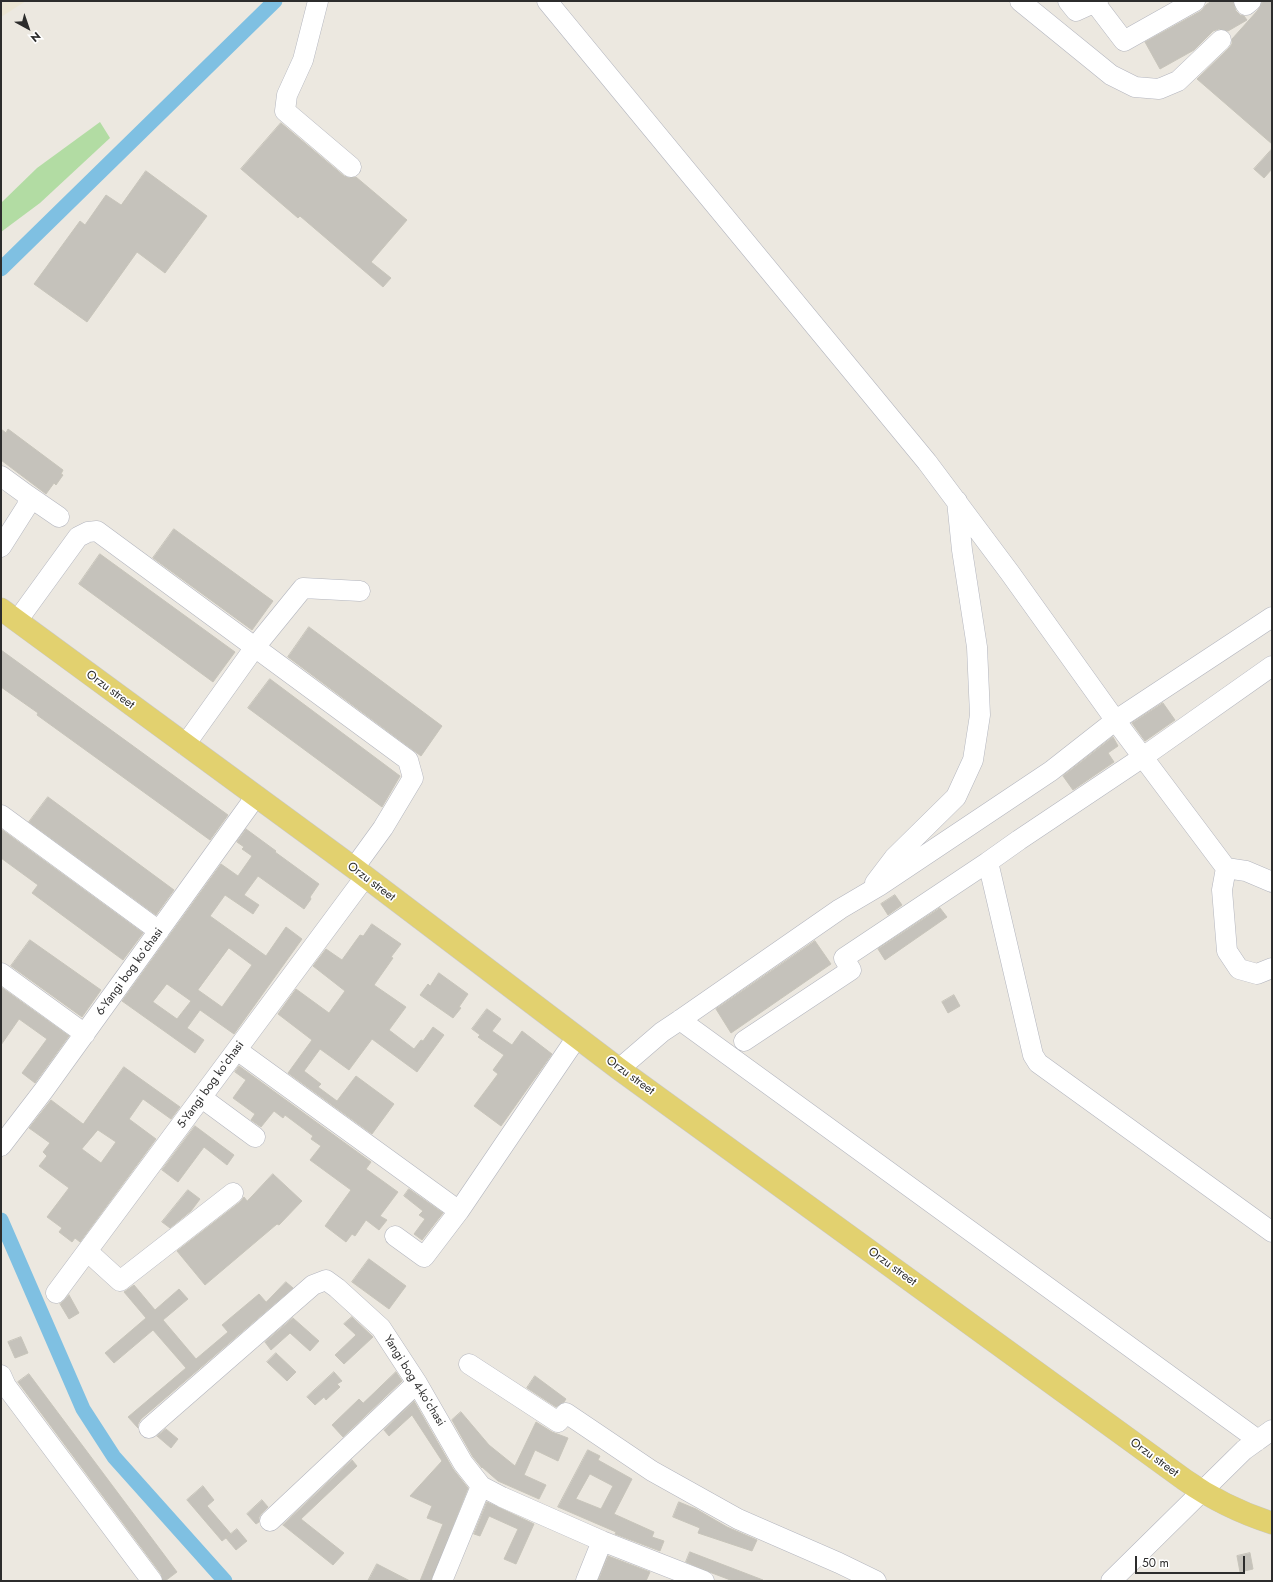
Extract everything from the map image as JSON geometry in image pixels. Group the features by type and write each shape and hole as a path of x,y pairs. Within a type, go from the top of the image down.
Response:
{"main road":[{"name":"Orzu street","path":"9,615 359,872 619,1068 1202,1491 1244,1514 1272,1523"}],"street":[{"path":"318,1 302,60 287,95 285,111 351,167"},
{"path":"547,1 928,462 1143,757 1226,868 1246,871 1272,882"},
{"path":"1020,1 1111,75 1135,87 1159,88 1178,81 1221,40"},
{"path":"1068,1 1076,11 1097,2 1124,41 1195,1"},
{"path":"1244,1 1246,5 1252,1"},
{"path":"1,476 59,517"},
{"path":"1,547 27,506 27,495"},
{"path":"866,894 894,858 956,797 973,760 980,715 977,647 962,550 957,501"},
{"name":"5-Yangi bog koʼchasi","path":"9,615 78,537 88,532 97,531 408,760 412,778 359,872 237,1050 56,1293"},
{"path":"185,745 255,647 303,588 360,591"},
{"path":"619,1068 662,1032 840,909 866,894 1051,771 1116,720 1272,617"},
{"path":"744,1041 851,970 844,958 1143,757 1272,666"},
{"name":"6-Yangi bog koʼchasi","path":"1,1146 85,1034 256,796"},
{"path":"1,815 159,931"},
{"path":"988,862 1033,1055 1038,1063 1272,1232"},
{"path":"1226,868 1222,890 1227,951 1239,969 1257,974 1272,968"},
{"path":"1,973 85,1034"},
{"path":"680,1020 1265,1435 1244,1450 1202,1491 1118,1579"},
{"path":"395,1236 424,1258 459,1211 577,1037"},
{"path":"237,1050 459,1211"},
{"path":"202,1098 255,1136"},
{"path":"87,1251 120,1281 233,1193"},
{"name":"Yangi bog 4-koʼchasi","path":"149,1428 313,1285 326,1280 337,1288 381,1328 417,1383 463,1463 481,1486 502,1498 602,1541 704,1581"},
{"path":"469,1364 558,1422 566,1413 652,1470 738,1519 839,1563 876,1581"},
{"path":"1,1375 6,1386 152,1581"},
{"path":"270,1521 417,1383"},
{"path":"442,1581 481,1486"},
{"path":"586,1581 602,1541"}],"shaded area":[{"path":"1,1 26,1 1,17"}],"green space":[{"path":"100,122 110,138 40,203 1,232 1,203 37,168"}],"building":[{"path":"1212,1 1233,1 1236,11 1247,20 1228,31 1219,29 1213,31 1194,50 1160,69 1145,42 1201,11"},
{"path":"1263,1 1272,1 1272,144 1197,79 1229,48 1232,44 1232,39 1258,10"},
{"path":"281,123 344,176 349,178 356,177 407,220 371,262 391,278 383,287 300,216 298,218 241,169"},
{"path":"1272,149 1272,169 1264,178 1254,169"},
{"path":"146,171 207,216 165,273 137,252 87,322 34,284 80,221 85,225 106,195 121,205"},
{"path":"1,429 6,433 8,429 63,470 61,474 63,475 56,485 54,483 46,494 1,460"},
{"path":"174,529 273,601 252,630 153,558"},
{"path":"100,554 235,652 213,682 79,584"},
{"path":"309,627 442,726 421,756 288,657"},
{"path":"1,650 228,815 210,840 37,715 38,713 1,687"},
{"path":"270,679 400,776 382,807 248,708"},
{"path":"1163,703 1175,720 1145,741 1132,723"},
{"path":"1113,737 1118,746 1108,753 1114,762 1073,790 1063,776"},
{"path":"48,797 174,890 156,915 29,822"},
{"path":"1,829 143,933 123,960 32,893 38,885 1,858"},
{"path":"246,829 319,884 304,909 258,876 244,895 259,905 253,914 225,895 210,916 266,956 286,927 302,939 234,1034 200,1010 187,1028 204,1040 195,1053 122,1001 221,864 238,876 252,856 242,849 244,847 237,842","holes":["229,948 252,965 222,1007 198,990","167,984 191,1001 177,1019 153,1002"]},
{"path":"895,895 902,905 888,915 881,904"},
{"path":"940,908 947,917 885,960 878,949"},
{"path":"372,924 401,944 391,957 393,958 374,985 406,1007 389,1030 414,1049 421,1040 423,1041 433,1027 444,1035 417,1072 372,1039 349,1070 320,1049 304,1071 321,1084 318,1087 337,1101 356,1076 394,1104 372,1134 288,1073 312,1040 278,1014 296,989 329,1013 345,991 313,966 326,949 342,960 360,935 363,936"},
{"path":"30,940 101,990 82,1017 11,966"},
{"path":"815,941 831,964 731,1033 716,1009"},
{"path":"439,973 468,994 459,1007 461,1008 453,1018 420,995 428,984 430,986"},
{"path":"1,987 69,1036 35,1083 22,1073 47,1039 19,1019 1,1045"},
{"path":"954,995 960,1006 948,1013 942,1002"},
{"path":"487,1009 501,1019 492,1031 512,1045 522,1031 552,1054 501,1126 474,1106 498,1074 493,1070 504,1055 478,1037 480,1035 472,1029"},
{"path":"239,1066 371,1162 366,1169 398,1192 380,1216 387,1220 379,1230 366,1220 355,1236 352,1234 346,1242 325,1226 351,1190 310,1160 321,1146 311,1139 313,1136 285,1115 283,1118 274,1111 261,1127 251,1120 255,1114 233,1098 246,1080 235,1072"},
{"path":"124,1067 180,1107 171,1119 143,1099 129,1119 156,1139 80,1242 75,1238 72,1242 59,1232 62,1228 47,1217 69,1188 39,1166 47,1156 43,1152 50,1143 29,1128 51,1100 83,1124","holes":["98,1130 116,1142 101,1163 82,1149"]},
{"path":"195,1126 234,1155 227,1165 204,1147 178,1182 162,1170"},
{"path":"273,1174 302,1201 279,1225 277,1224 205,1285 177,1251 240,1202 244,1197 247,1201"},
{"path":"409,1189 443,1213 422,1240 414,1234 425,1219 419,1215 423,1211 404,1196"},
{"path":"188,1190 200,1199 191,1211 170,1228 162,1222"},
{"path":"369,1259 406,1286 389,1309 352,1282"},
{"path":"286,1282 293,1288 141,1419 138,1424 138,1428 128,1417 186,1368 153,1330 114,1363 105,1353 146,1318 124,1292 134,1285 155,1310 179,1289 188,1299 163,1320 196,1359 228,1332 222,1325 259,1294 266,1302"},
{"path":"69,1295 79,1313 69,1319 60,1304"},
{"path":"352,1317 373,1337 344,1364 335,1355 356,1335 344,1324"},
{"path":"293,1318 319,1341 310,1351 290,1333 271,1350 265,1342"},
{"path":"21,1337 28,1353 15,1358 8,1342"},
{"path":"276,1353 296,1372 287,1381 267,1362"},
{"path":"334,1372 342,1381 337,1384 340,1387 326,1400 324,1397 315,1405 307,1397"},
{"path":"396,1372 402,1381 343,1437 332,1425 359,1399 363,1403"},
{"path":"29,1374 177,1572 165,1581 163,1581 161,1574 18,1382"},
{"path":"535,1376 566,1399 564,1402 556,1407 527,1388"},
{"path":"414,1401 453,1469 468,1488 431,1581 420,1581 443,1524 427,1518 432,1506 410,1496 442,1461 412,1415 389,1436 384,1430"},
{"path":"461,1412 489,1445 515,1466 536,1422 552,1432 568,1438 558,1461 535,1450 524,1475 546,1485 539,1499 498,1481 482,1468 473,1457 452,1420"},
{"path":"166,1429 178,1439 171,1448 157,1436"},
{"path":"588,1450 600,1456 598,1460 632,1479 614,1514 654,1532 652,1537 664,1541 660,1551 615,1534 616,1532 558,1507","holes":["590,1474 613,1486 601,1509 576,1499"]},
{"path":"352,1460 357,1466 301,1519 344,1553 333,1565 283,1525"},
{"path":"203,1486 214,1500 207,1506 231,1534 222,1541 187,1500"},
{"path":"262,1500 268,1507 259,1517 259,1522 256,1524 247,1514"},
{"path":"487,1502 534,1524 516,1564 504,1559 518,1529 489,1516 480,1536 474,1534"},
{"path":"679,1502 696,1509 727,1527 757,1540 752,1551 698,1533 700,1528 673,1517"},
{"path":"237,1529 247,1541 236,1550 226,1538"},
{"path":"690,1552 763,1581 733,1581 712,1573 686,1562"},
{"path":"1250,1553 1253,1569 1240,1572 1237,1556"},
{"path":"608,1556 650,1572 646,1581 598,1581"},
{"path":"377,1564 410,1581 368,1581"}],"waterway":[{"path":"1,269 275,1"},
{"path":"1,1220 83,1409 114,1457 225,1581"}]}
